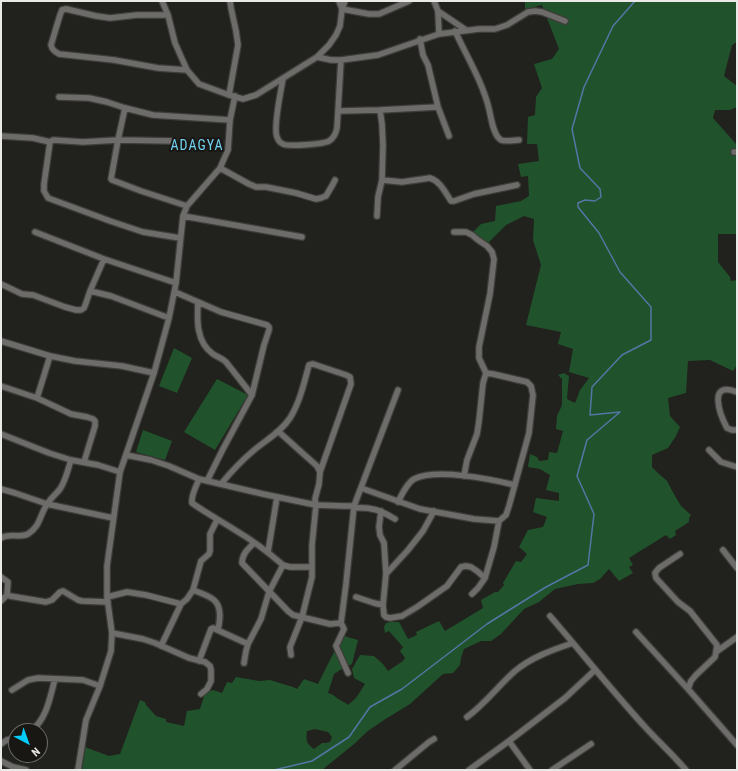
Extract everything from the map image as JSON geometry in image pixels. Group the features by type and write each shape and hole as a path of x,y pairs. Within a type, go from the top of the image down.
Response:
{"street":[{"path":"162,1 168,15 175,43 187,70 199,84 243,99 256,95 317,57 329,45 336,35 340,26 342,9 345,1"},
{"path":"78,770 86,720 100,686 111,651 112,633 107,599 107,566 120,472 154,373 169,318 175,292 183,216 187,206 220,168 228,150 238,45 230,1"},
{"path":"339,1 342,9"},
{"path":"342,9 373,15 379,14 400,3 409,1"},
{"path":"434,1 438,11 438,34"},
{"path":"168,15 137,15 110,18 66,9 62,10 51,48 59,54 114,60 158,68 187,70"},
{"path":"438,11 466,30"},
{"path":"317,57 331,60 341,60 378,55 420,39 438,34 466,30 496,29 507,25 528,12 542,12 565,21"},
{"path":"455,32 483,90 492,124 499,139 502,141 519,140"},
{"path":"420,39 438,107 449,136"},
{"path":"283,78 275,133 281,143 284,145 295,146 328,141 336,132 341,60"},
{"path":"59,97 89,98 153,115 230,120"},
{"path":"338,111 438,107"},
{"path":"125,108 111,179 141,191 187,206"},
{"path":"377,216 378,197 382,180 382,131 380,110"},
{"path":"1,136 33,138 50,142 53,140 83,142 118,140 174,141"},
{"path":"50,142 44,184 44,191 48,198 144,232 180,238"},
{"path":"220,168 256,187 266,187 316,199 326,196 335,180"},
{"path":"382,180 402,182 430,178 434,179 440,184 451,201 454,202 474,194 517,185"},
{"path":"183,216 302,237"},
{"path":"34,232 104,259 176,283"},
{"path":"454,232 466,232 472,235 488,246 494,259 490,294 478,347 479,358 486,373 482,383 477,434 467,460 464,476"},
{"path":"1,284 22,294 33,295 64,307 81,310 84,308 104,259"},
{"path":"90,291 111,296 169,318"},
{"path":"175,292 221,312 270,327 252,395 207,481"},
{"path":"198,302 197,321 201,341 211,354 223,359 226,362 252,395"},
{"path":"1,341 50,356 75,361 122,366 154,373"},
{"path":"37,398 50,356"},
{"path":"221,484 247,456 279,432 290,418 302,394 309,365 319,365 350,377 350,384 320,472 315,499 316,505 312,545 312,577 302,617 290,647 290,655"},
{"path":"472,594 485,578 494,548 499,521 506,514 510,506 529,433 533,395 531,386 527,382 486,373"},
{"path":"1,386 37,398 71,414 93,419 95,421 95,426 84,462"},
{"path":"348,673 336,646 344,629 341,623 354,507 398,390"},
{"path":"737,392 727,390 722,391 717,399 721,415 727,428 737,430"},
{"path":"279,432 317,466 320,472"},
{"path":"1,434 49,453 120,472"},
{"path":"709,450 721,462 737,467"},
{"path":"126,455 151,460 207,481 316,505 365,507 374,509 395,519"},
{"path":"1,538 6,536 29,534 37,526 47,504 64,482 71,460"},
{"path":"398,502 408,484 413,479 429,475 437,474 464,476 515,485"},
{"path":"199,479 191,500 192,503 217,520 244,535 283,565 290,567 312,567"},
{"path":"361,488 420,509 474,519 499,521"},
{"path":"1,490 15,493 47,504 113,518"},
{"path":"268,552 277,497"},
{"path":"386,574 423,531 434,511"},
{"path":"381,512 379,527 380,535 384,543 386,574 383,605 384,615 386,617 402,616 417,607 447,586 461,567 471,567 485,578"},
{"path":"161,646 181,604 187,599 193,590 201,561 209,554 210,534 217,520"},
{"path":"254,543 244,553 242,563 288,611 293,615 330,624 341,623"},
{"path":"723,550 737,568"},
{"path":"680,554 659,568 654,573 656,578 678,602 690,611 717,645 715,658 696,675 691,681 688,689"},
{"path":"244,662 248,644 261,619 269,592 283,565"},
{"path":"1,577 8,582 7,595 1,601"},
{"path":"193,590 212,598 215,601 220,616 218,630"},
{"path":"7,595 46,602 52,600 60,592 64,591 82,601 107,599 127,592 181,604"},
{"path":"356,597 383,605"},
{"path":"550,616 646,728 686,770"},
{"path":"199,660 211,629 213,628 248,644"},
{"path":"636,632 737,745"},
{"path":"112,633 143,639 189,658 205,662 210,666 211,681 207,689 201,694"},
{"path":"716,652 737,637"},
{"path":"467,717 479,708 514,671 533,658 554,649 574,643"},
{"path":"469,770 509,742 565,698 595,670"},
{"path":"12,690 28,680 38,678 83,680 100,686"},
{"path":"40,723 47,707 55,678"},
{"path":"395,770 434,739"},
{"path":"509,742 530,770"},
{"path":"552,770 591,744"},
{"path":"1,761 13,767 26,770"}],"green space":[{"path":"525,1 737,1 737,42 732,45 724,76 737,86 737,107 730,110 715,110 713,118 737,145 737,234 718,234 718,262 730,277 731,281 737,280 737,365 733,371 710,360 688,361 686,393 668,398 670,416 680,427 668,448 652,455 652,467 667,481 681,506 691,515 689,522 675,531 676,535 670,539 666,535 629,558 633,565 629,567 633,573 619,581 609,569 600,579 593,583 578,584 555,589 539,602 524,609 501,634 491,641 481,641 464,649 460,665 453,673 443,674 410,704 368,731 322,770 82,770 85,747 109,756 120,754 140,700 145,702 156,716 166,719 166,722 184,726 187,711 200,709 205,693 213,690 222,693 227,682 232,683 236,677 259,681 270,680 297,689 304,679 318,684 335,650 344,636 358,640 352,664 334,674 328,693 334,695 348,705 356,698 365,684 354,678 352,669 360,655 374,656 388,671 405,658 400,651 403,647 389,631 385,633 384,627 386,623 399,622 408,639 417,635 416,632 439,621 445,631 483,608 481,600 495,592 498,592 504,585 503,583 516,561 521,562 527,554 519,547 528,530 543,527 547,517 533,512 536,498 559,501 559,493 546,490 550,475 540,469 528,467 530,454 537,457 539,461 548,460 549,452 557,453 563,431 556,429 557,416 562,405 562,379 558,375 564,373 569,376 567,399 575,403 580,390 589,378 569,372 573,349 558,344 561,332 526,325 541,265 533,240 534,219 524,216 506,225 487,244 472,233 481,224 495,221 496,206 521,201 529,196 528,176 521,177 518,164 539,161 537,144 527,144 528,117 535,115 536,97 542,88 534,64 552,59 559,49 542,5 525,9","holes":["315,729 328,732 332,737 330,742 322,743 314,749 309,745 307,740 307,731"]},
{"path":"174,348 192,358 177,393 159,386"},
{"path":"217,379 248,395 215,450 184,432"},
{"path":"143,430 172,441 165,460 136,452"}],"waterway":[{"path":"274,770 312,761 349,737 370,707 402,689 487,624 546,587 588,565 594,514 577,476 587,440 620,412 590,415 592,387 622,355 651,340 651,307 620,272 599,233 578,207 578,203 585,200 595,201 601,197 600,189 580,168 572,129 584,87 613,26 635,1"}],"district":[{"name":"ADAGYA","path":"197,146"}]}
